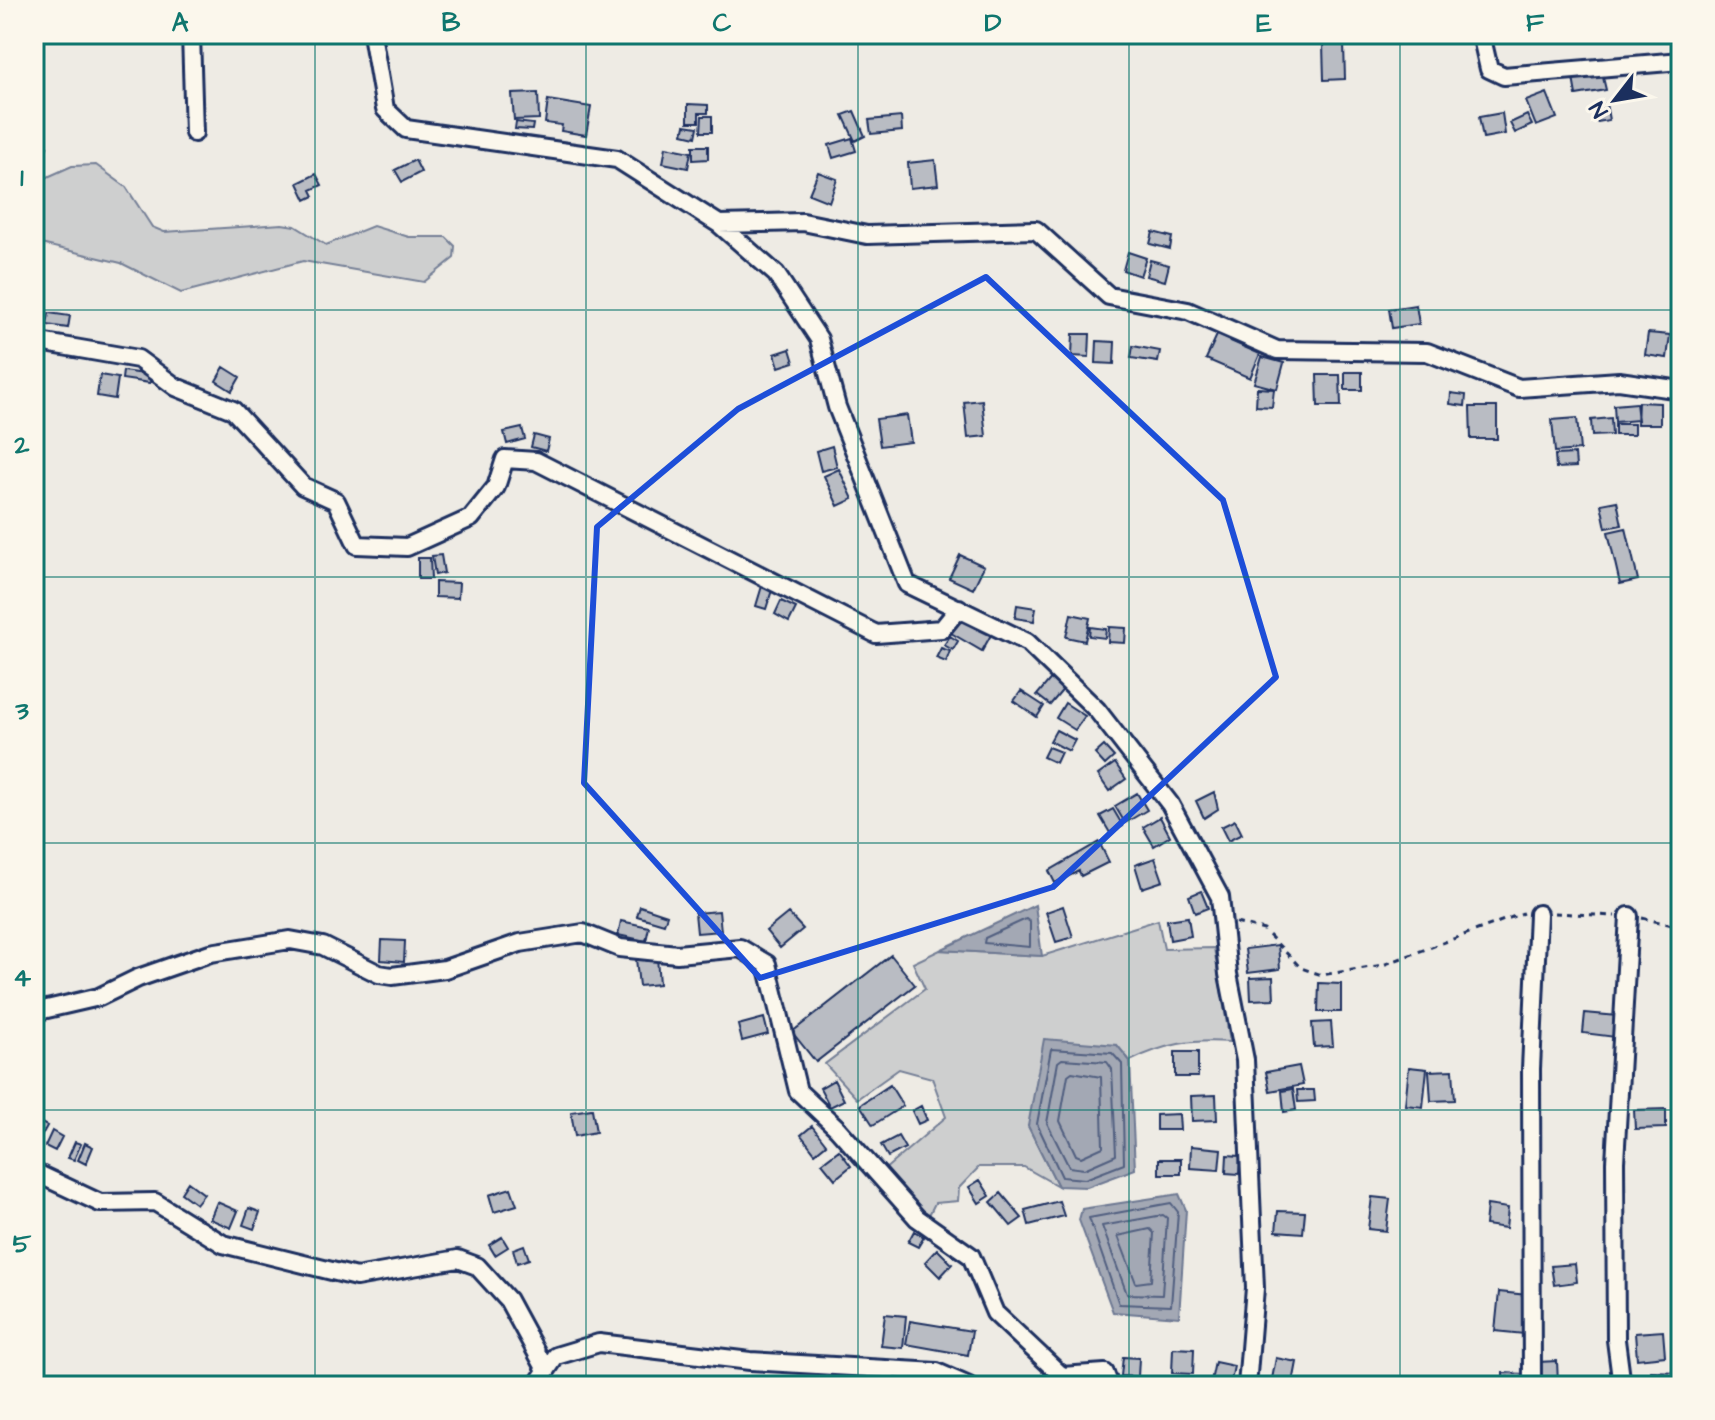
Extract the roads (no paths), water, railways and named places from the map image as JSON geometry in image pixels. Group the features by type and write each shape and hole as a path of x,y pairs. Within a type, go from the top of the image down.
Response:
{"street":[{"path":"191,34 194,133"},
{"path":"372,34 385,109 406,129 617,159 719,224 776,274 819,339 837,407 907,584 1027,642 1097,710 1170,804 1220,897 1245,1060 1255,1288 1247,1386"},
{"path":"1481,34 1489,69 1504,76 1681,61"},
{"path":"719,224 803,222 867,235 1036,230 1109,296 1188,311 1277,350 1427,352 1519,388 1619,381 1681,390"},
{"path":"34,341 138,359 176,387 233,410 303,486 336,501 357,545 407,547 471,518 496,487 505,459 536,461 876,634 942,629 959,608"},
{"path":"1532,1386 1531,1069 1538,914"},
{"path":"1622,1386 1616,1340 1615,1162 1629,916"},
{"path":"34,1012 99,997 138,978 210,953 290,940 333,949 379,974 392,976 445,969 520,943 583,933 620,948 677,954 740,948 767,964 798,1091 837,1128 917,1218 971,1256 995,1313 1062,1376 1105,1373 1110,1386"},
{"path":"34,1172 100,1203 155,1202 223,1244 356,1277 458,1259 477,1266 508,1300 546,1370"},
{"path":"536,1386 556,1356 599,1343 736,1360 937,1372 969,1386"}],"water":[{"path":"1035,905 1042,956 940,950"},
{"path":"1044,1039 1117,1045 1130,1061 1135,1169 1087,1187 1058,1186 1028,1126"},
{"path":"1179,1194 1186,1210 1179,1317 1113,1312 1079,1220 1082,1209"}]}
